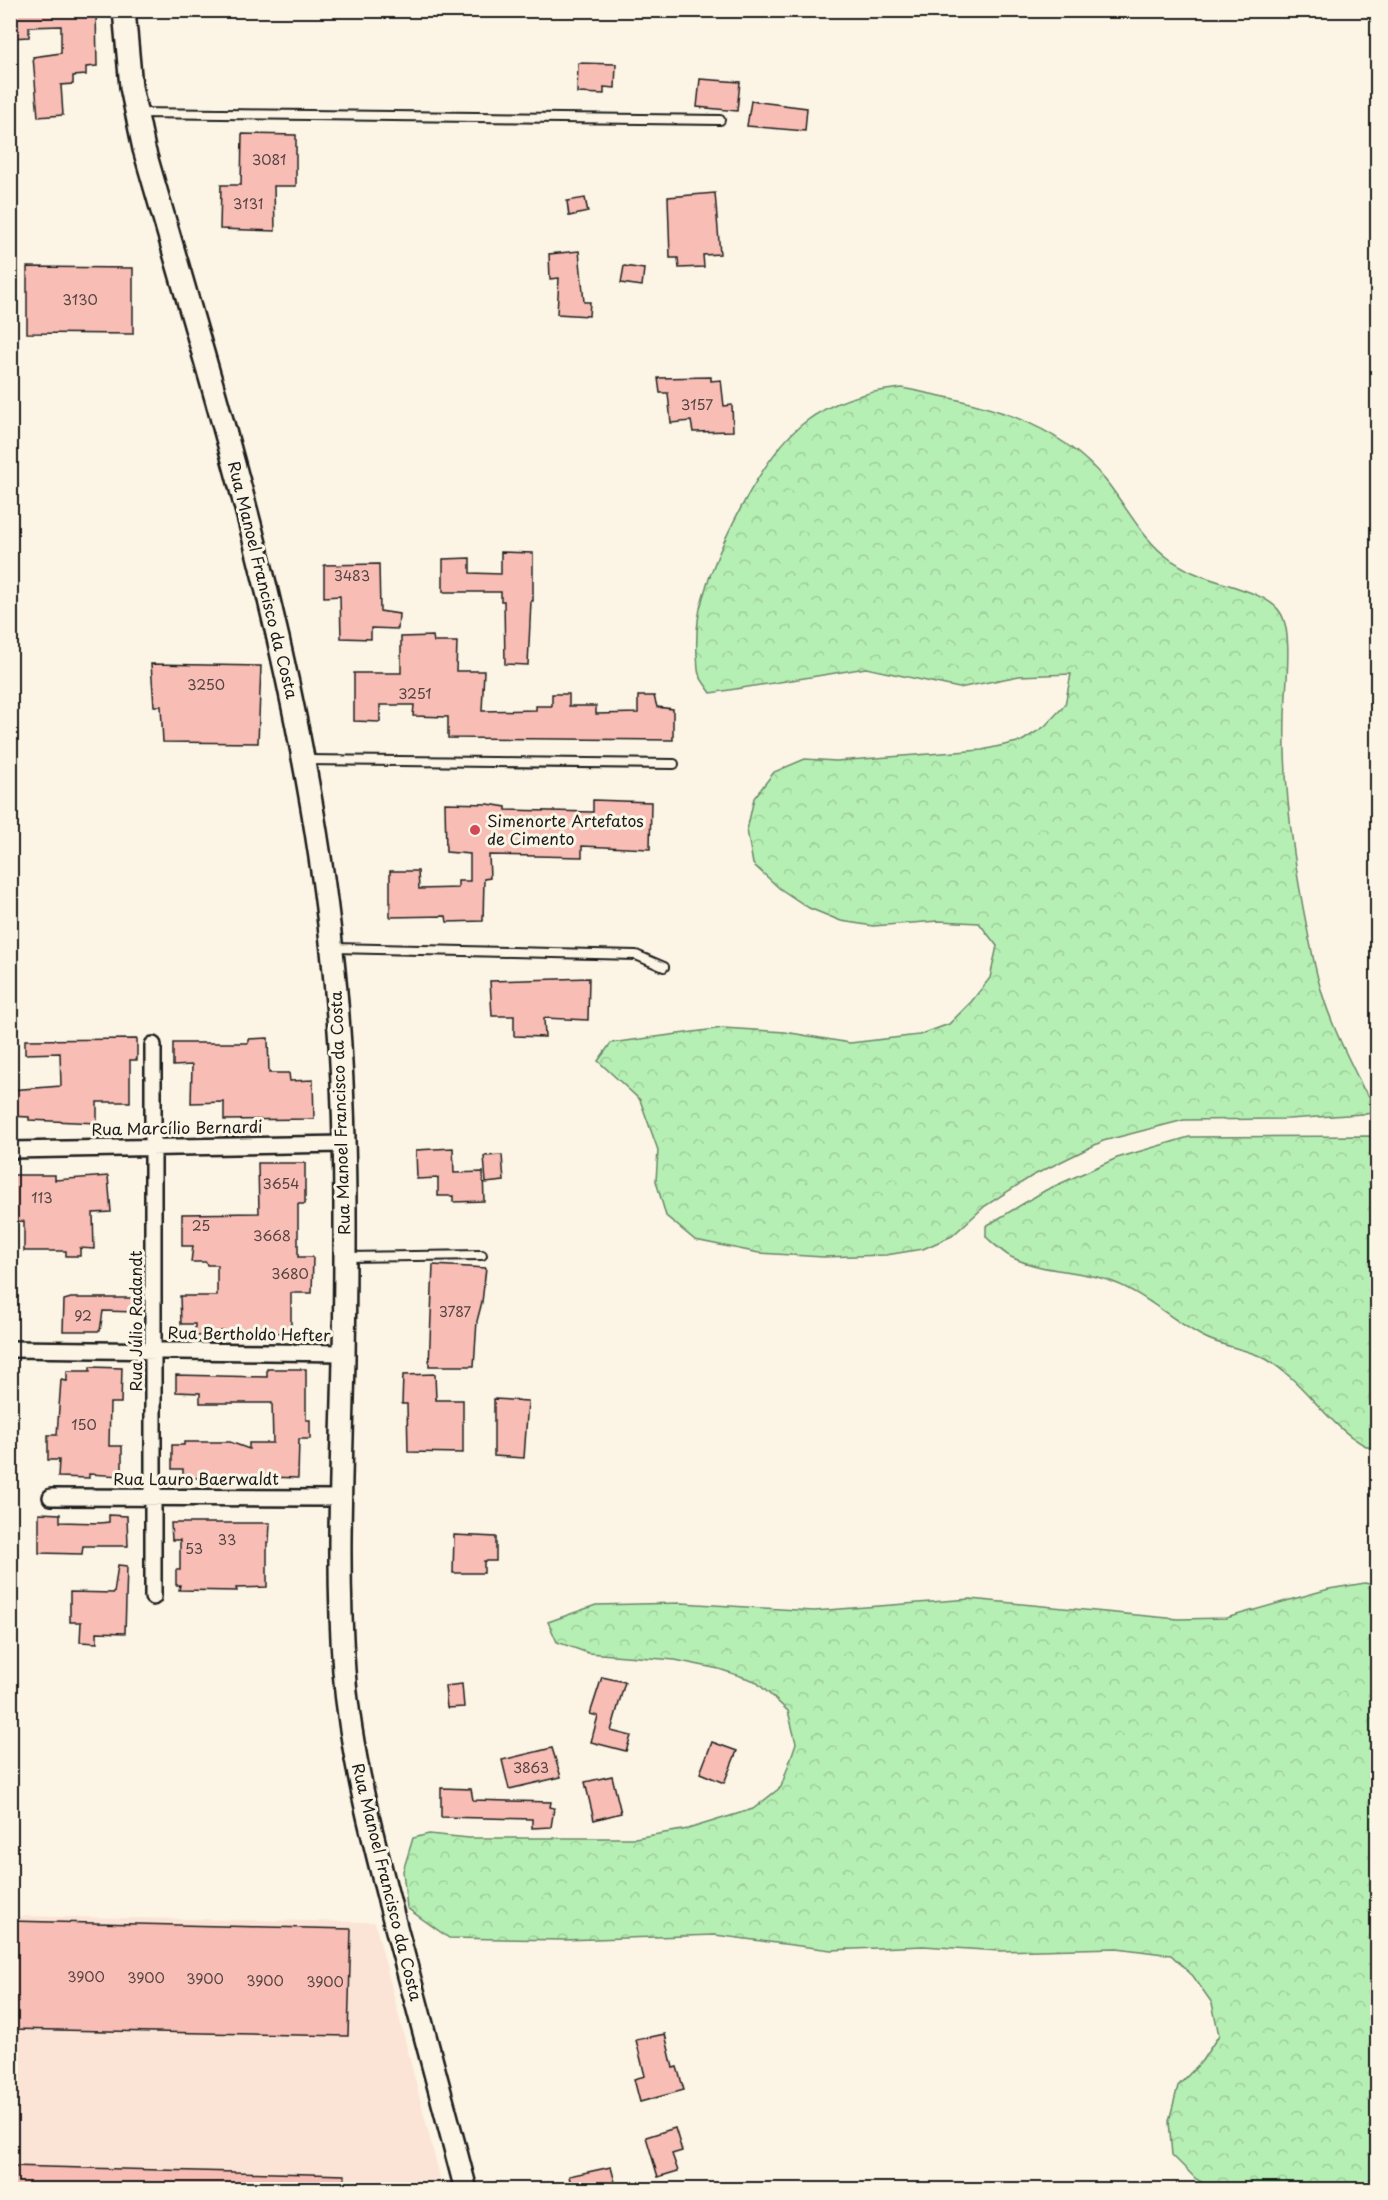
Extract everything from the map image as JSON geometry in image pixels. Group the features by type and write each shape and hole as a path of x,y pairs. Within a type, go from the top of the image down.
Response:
{"main road":[{"name":"Rua Manoel Francisco da Costa","path":"124,10 136,113 262,565 304,760 332,948 342,1062 345,1257 341,1498 343,1645 356,1755 376,1851 466,2190"}],"street":[{"name":"Rua Júlio Radandt","path":"153,1045 153,1597"},
{"name":"Rua Marcílio Bernardi","path":"10,1150 154,1145 344,1144"},
{"name":"Rua Bertholdo Hefter","path":"10,1349 344,1353"},
{"name":"Rua Lauro Baerwaldt","path":"51,1497 341,1498"}],"lane":[{"path":"136,113 720,120"},
{"path":"304,760 674,764"},
{"path":"332,948 636,955 664,967"},
{"path":"345,1257 482,1255"}],"shaded area":[{"path":"11,1916 375,1922 443,2189 11,2190"}],"green space":[{"path":"902,388 959,400 1013,416 1063,442 1086,460 1106,481 1144,534 1171,560 1206,578 1265,599 1280,612 1284,620 1287,640 1285,762 1288,797 1296,866 1308,934 1329,1013 1341,1043 1363,1088 1376,1106 1377,1113 1288,1119 1184,1120 1103,1141 1032,1176 985,1206 952,1236 923,1249 886,1255 823,1257 759,1253 695,1240 666,1216 656,1181 658,1150 640,1100 598,1061 611,1043 723,1028 785,1032 850,1043 919,1035 949,1024 971,1002 990,978 997,946 979,923 938,921 873,926 841,921 809,908 779,888 753,864 747,830 754,798 774,772 805,759 836,761 982,750 1022,741 1044,727 1065,705 1071,674 1019,676 959,688 866,668 711,693 700,676 697,634 703,597 731,528 758,478 773,456 805,422 827,408 864,394"},
{"path":"1377,1136 1377,1451 1346,1433 1295,1381 1266,1359 1202,1336 1143,1297 1118,1284 1093,1276 1022,1262 1008,1255 986,1237 986,1226 1046,1190 1117,1158 1189,1137"},
{"path":"1365,1583 1378,1586 1377,2189 1214,2189 1196,2179 1172,2155 1169,2121 1178,2086 1201,2062 1219,2035 1212,2003 1193,1976 1171,1955 1117,1948 1000,1951 923,1946 831,1950 715,1935 564,1940 449,1938 407,1908 403,1871 413,1838 429,1834 469,1838 635,1838 688,1829 753,1809 781,1787 796,1743 788,1711 755,1681 719,1669 675,1660 588,1653 557,1642 548,1622 596,1605 681,1603 814,1611 970,1599 1178,1619 1226,1618 1329,1589"}],"building":[{"path":"10,10 96,10 97,66 86,67 86,75 73,76 73,84 61,85 63,115 38,117 33,57 61,53 61,26 29,27 29,37 10,38"},
{"path":"578,63 616,64 615,88 604,87 604,94 577,93"},
{"path":"700,79 740,82 737,111 697,107"},
{"path":"751,101 807,108 805,131 747,126"},
{"path":"242,134 296,135 296,186 274,186 275,231 220,229 221,185 241,185"},
{"path":"715,193 720,254 703,255 704,267 679,268 678,258 670,258 668,197"},
{"path":"585,198 588,212 569,216 567,201"},
{"path":"579,251 584,302 590,302 589,316 557,314 559,278 550,279 549,254"},
{"path":"624,266 644,269 642,286 621,283"},
{"path":"27,267 133,268 133,334 27,333"},
{"path":"711,377 711,381 721,380 724,406 732,405 733,431 693,432 691,421 671,423 668,393 660,393 658,378"},
{"path":"501,552 533,553 533,601 531,601 528,665 505,664 504,601 501,601 501,592 443,592 443,559 470,558 470,573 501,574"},
{"path":"379,564 380,611 399,614 398,629 371,628 371,639 341,638 340,596 324,597 324,565"},
{"path":"433,636 434,642 457,642 456,671 484,671 482,711 536,710 536,706 552,706 552,694 569,694 569,706 596,706 596,714 638,713 638,696 654,696 657,707 673,709 673,740 448,738 448,717 413,716 414,705 380,705 380,722 354,721 354,673 401,673 401,637"},
{"path":"151,664 261,666 258,743 163,742 161,706 154,706"},
{"path":"593,800 651,802 650,849 582,846 582,857 489,855 490,878 484,879 483,921 447,922 446,916 390,917 390,871 418,871 419,889 458,888 458,881 470,881 470,854 446,852 445,803 488,804 506,807 506,810 593,812"},
{"path":"589,978 588,1020 544,1018 545,1037 514,1036 514,1016 492,1016 490,981"},
{"path":"268,1038 269,1073 289,1073 290,1081 313,1080 314,1119 224,1120 224,1102 191,1103 192,1065 173,1066 173,1043 248,1043 248,1039"},
{"path":"137,1039 137,1060 130,1060 130,1102 97,1102 97,1123 29,1120 29,1117 10,1116 10,1090 61,1086 60,1053 25,1054 25,1040"},
{"path":"453,1148 454,1173 483,1172 484,1201 453,1202 453,1196 438,1196 438,1178 417,1179 416,1150"},
{"path":"502,1155 504,1181 486,1183 484,1156"},
{"path":"258,1163 305,1163 305,1204 298,1204 298,1257 313,1257 312,1293 291,1293 291,1330 282,1330 282,1333 220,1331 220,1335 195,1336 195,1324 181,1324 180,1296 217,1296 217,1265 191,1262 193,1246 182,1246 182,1214 259,1213"},
{"path":"10,1175 55,1175 55,1180 108,1176 111,1212 93,1213 94,1249 80,1248 80,1256 66,1256 66,1251 24,1251 24,1221 10,1222"},
{"path":"433,1265 486,1268 477,1321 474,1366 429,1366"},
{"path":"71,1298 136,1298 136,1312 103,1311 100,1331 63,1331 64,1300"},
{"path":"90,1367 122,1368 121,1403 110,1403 109,1446 122,1446 122,1476 89,1474 89,1478 58,1477 59,1460 48,1460 48,1435 57,1435 61,1380 67,1381 67,1371 90,1371"},
{"path":"267,1369 306,1369 306,1420 310,1420 310,1439 299,1439 298,1478 211,1475 211,1478 183,1478 183,1469 172,1469 172,1445 184,1445 184,1442 230,1442 249,1449 249,1443 273,1443 272,1403 200,1403 200,1393 176,1392 176,1375 267,1377"},
{"path":"435,1374 436,1400 463,1400 463,1453 408,1452 407,1404 402,1404 403,1375"},
{"path":"494,1399 528,1401 524,1458 494,1456"},
{"path":"39,1513 60,1514 60,1522 100,1523 109,1522 109,1515 127,1516 128,1546 83,1546 82,1554 39,1553"},
{"path":"171,1523 270,1523 269,1542 267,1542 267,1587 236,1588 237,1591 179,1590 180,1585 176,1585 176,1570 180,1570 180,1540 172,1540"},
{"path":"454,1535 496,1537 496,1561 484,1561 484,1573 453,1573"},
{"path":"118,1565 127,1566 125,1633 97,1632 97,1643 80,1642 81,1622 70,1622 70,1592 114,1593"},
{"path":"602,1677 625,1682 611,1731 631,1736 626,1751 591,1742 598,1716 590,1714"},
{"path":"462,1684 464,1707 447,1708 445,1686"},
{"path":"712,1742 737,1751 724,1783 700,1773"},
{"path":"552,1748 561,1777 509,1789 502,1760"},
{"path":"612,1776 621,1813 594,1820 585,1782"},
{"path":"441,1788 471,1789 473,1800 551,1802 550,1807 554,1808 551,1827 532,1828 532,1819 441,1817"},
{"path":"10,1921 351,1929 348,2036 10,2029"},
{"path":"665,2034 673,2068 677,2067 684,2090 640,2102 634,2079 645,2076 636,2040"},
{"path":"675,2128 682,2151 672,2154 678,2171 658,2177 646,2137"},
{"path":"10,2166 345,2175 344,2190 10,2190"},
{"path":"611,2167 617,2190 572,2190 569,2176"}],"place":[{"name":"Simenorte Artefatos de Cimento","path":"475,830"}]}
